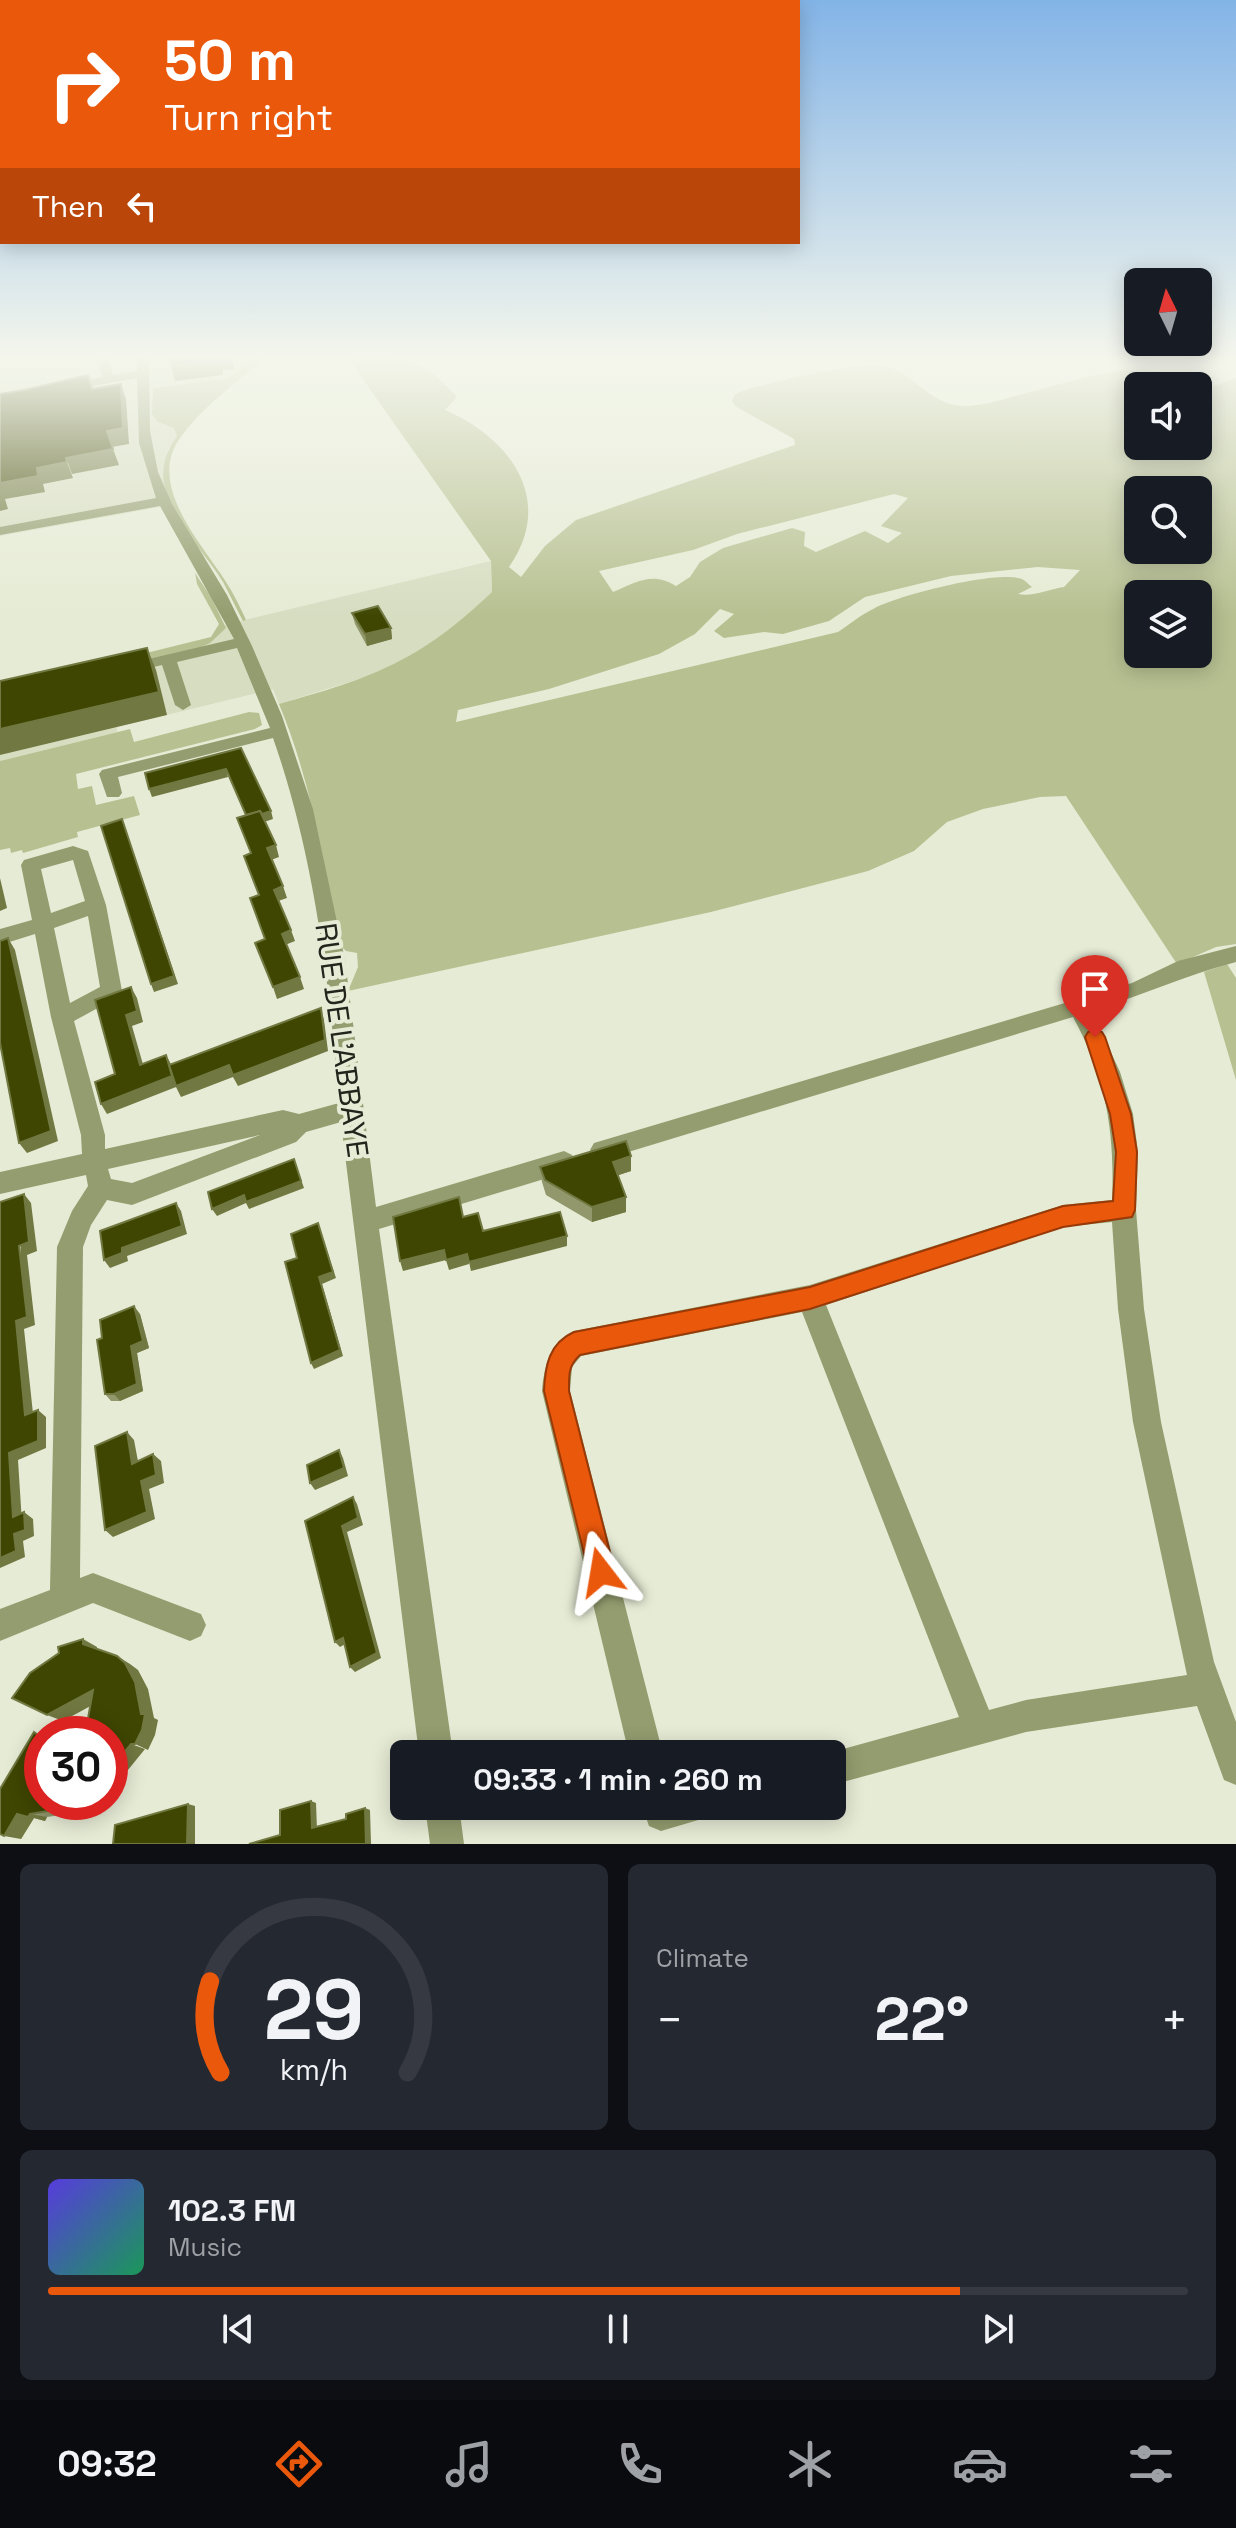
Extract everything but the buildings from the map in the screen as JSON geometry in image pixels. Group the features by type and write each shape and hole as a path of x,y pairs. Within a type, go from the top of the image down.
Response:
{"street":[{"name":"RUE DE L'ABBAYE","path":"147,444 163,501 211,580 242,642 279,731 308,825 344,1025 351,1109 434,1740"},
{"path":"0,531 163,501"},
{"path":"107,674 242,642"},
{"path":"168,659 183,705"},
{"path":"113,793 108,774 279,731"},
{"path":"62,1017 111,991 96,905 81,856 73,853 31,865 62,1017 93,1135 97,1175 70,1247 64,1560 66,1596"},
{"path":"0,937 96,905"},
{"path":"367,1221 1138,989 1213,958 1236,954"},
{"path":"1078,1007 1100,1049 1121,1114 1126,1152 1124,1210 1131,1309 1147,1422 1198,1662 1236,1768"},
{"path":"97,1175 132,1194 288,1135 299,1124 351,1109"},
{"path":"0,1183 97,1175 283,1120 299,1124"},
{"path":"643,1740 556,1391 557,1367 564,1353 574,1344 810,1298 1063,1216 1124,1210"},
{"path":"810,1298 980,1728"},
{"path":"0,1625 66,1596 93,1588 190,1625"},
{"path":"846,1764 1026,1716 1207,1688"},
{"path":"444,1820 447,1844"}],"shaded area":[{"path":"0,444 171,444 168,449 171,505 0,536"},
{"path":"491,561 492,592 462,621 424,649 381,672 279,704 273,689 117,727 117,732 0,761 0,696 194,651 226,628 224,625"}],"green space":[{"path":"177,444 171,456 169,475 181,513 232,591 246,620 243,621 216,571 174,513 164,481 164,467 170,448"},
{"path":"409,444 496,444 506,454 519,474 527,495 528,518 522,542 509,567 521,577 545,546 576,520 795,444 1124,444 1124,460 1212,460 1212,444 1236,444 1236,944 1216,947 1177,964 1066,796 1040,797 983,809 947,822 914,851 868,871 711,912 348,991 358,967 357,953 346,951 339,944 308,792 279,704 341,685 393,664 466,616 492,592 491,561","holes":["894,494 908,498 881,526 902,533 888,543 865,531 816,552 804,546 805,532 792,528 723,548 700,562 690,577 676,586 652,579 613,592 599,571 693,550 737,534","1038,567 1080,570 1064,587 1029,594 1018,594 1032,587 1022,579 1010,577 971,581 926,591 875,608 838,632 456,722 458,710 549,689 659,654 695,634 720,609 734,614 714,631 724,638 764,632 783,634 829,621 865,597 951,576"]},
{"path":"195,573 226,628 210,643 193,651 0,689 211,637 219,624 197,584"},
{"path":"249,712 259,713 262,725 76,774 78,789 92,786 96,805 134,796 140,815 77,832 78,837 23,853 22,850 11,853 10,848 0,850 0,761 130,729 134,742"},
{"path":"1227,964 1236,978 1236,1080 1204,972"}],"route":[{"path":"601,1572 556,1391 557,1367 564,1353 574,1344 810,1298 1063,1216 1124,1210 1126,1152 1121,1114 1095,1037"}]}
